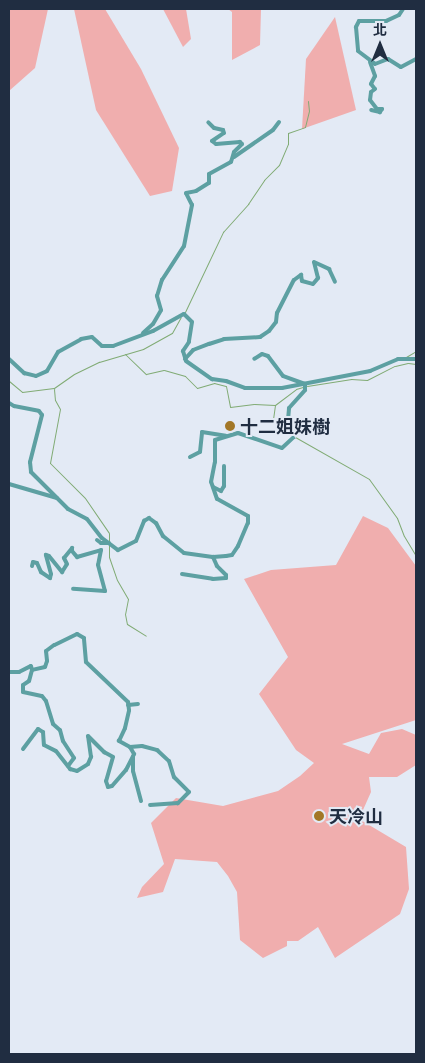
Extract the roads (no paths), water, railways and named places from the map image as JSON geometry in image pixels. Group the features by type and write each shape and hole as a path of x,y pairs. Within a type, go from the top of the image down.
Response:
{"street":[{"path":"403,9 399,15 386,21 359,21 356,27 358,51 370,61 380,64 388,59 401,67 416,59"},
{"path":"370,61 375,76 370,84 375,89 371,92 370,100 377,109 382,109 380,112 370,110"},
{"path":"208,122 214,128 224,132 212,141 216,144 240,142 242,144 234,152 231,162"},
{"path":"140,336 153,324 161,310 157,296 162,280 184,246 192,205 186,193 196,191 208,183 209,174 231,162 236,155 273,130 279,122"},
{"path":"185,358 193,350 224,339 260,337 269,331 276,322 277,313 294,280 301,275 302,281 313,284 318,278 314,262 329,269 336,282"},
{"path":"9,359 24,373 36,376 47,371 58,352 81,339 92,337 102,346 113,346 140,336 182,314 192,322 189,342 183,351 185,358 212,379 226,381 245,388 255,386 282,388 370,371 398,359 416,359"},
{"path":"9,403 14,406 39,411 42,415 30,462 31,472 68,509 87,519 109,543 121,550 136,541 144,521 149,518 156,523 163,536 184,553 213,557 232,555 248,523 248,516 217,499 211,482 215,462 215,440 238,433 282,448 294,437 288,415 289,408 305,390 305,384 283,376 268,356 262,354 254,359"},
{"path":"190,457 200,452 202,432 228,436"},
{"path":"212,487 221,491 224,486 224,466"},
{"path":"9,484 58,498"},
{"path":"97,540 101,543 109,543"},
{"path":"32,566 33,562 37,563 41,572 50,578 51,574 46,555 62,572 67,564 64,558 72,548 77,557 101,550 109,543"},
{"path":"72,589 105,591 98,565 101,550"},
{"path":"182,574 213,579 226,578 226,575 217,566 213,557"},
{"path":"32,670 44,667 47,661 46,651 77,634 84,638 86,662 108,682 128,705 125,728 119,741 130,747 134,754 133,771 141,801"},
{"path":"9,672 19,672 31,666 32,670"},
{"path":"32,670 29,681 23,685 23,692 42,696 46,701 54,724 60,730 63,741 74,758 68,766"},
{"path":"128,705 138,704"},
{"path":"23,749 38,729 43,732 44,745 56,751 70,769 76,771 88,764 91,757 88,736 104,752 113,757 106,784 108,787 112,786 126,770 134,754"},
{"path":"130,747 142,746 157,750 169,761 174,777 189,792 178,803 150,805"}],"waterway":[{"path":"185,312 223,232 248,204 264,180 279,165 288,144 288,133 305,127 309,111 308,101"},
{"path":"9,381 22,392 54,388 74,374 99,362 143,349 172,333 181,317"},
{"path":"406,357 416,351"},
{"path":"125,354 146,374 164,370 185,376 197,388 214,383 226,386 230,407 254,404 275,405 273,420 288,433 369,479 397,518 404,536 416,556"},
{"path":"307,386 351,379 367,380 395,366 408,363 416,364"},
{"path":"275,405 296,389 303,387"},
{"path":"54,389 55,400 60,409 50,463 85,498 109,533 109,541"},
{"path":"109,545 109,557 117,580 128,599 125,614 127,624 146,636"}],"place":[{"name":"十二姐妹樹","path":"230,426"},
{"name":"天冷山","path":"319,816"}]}
